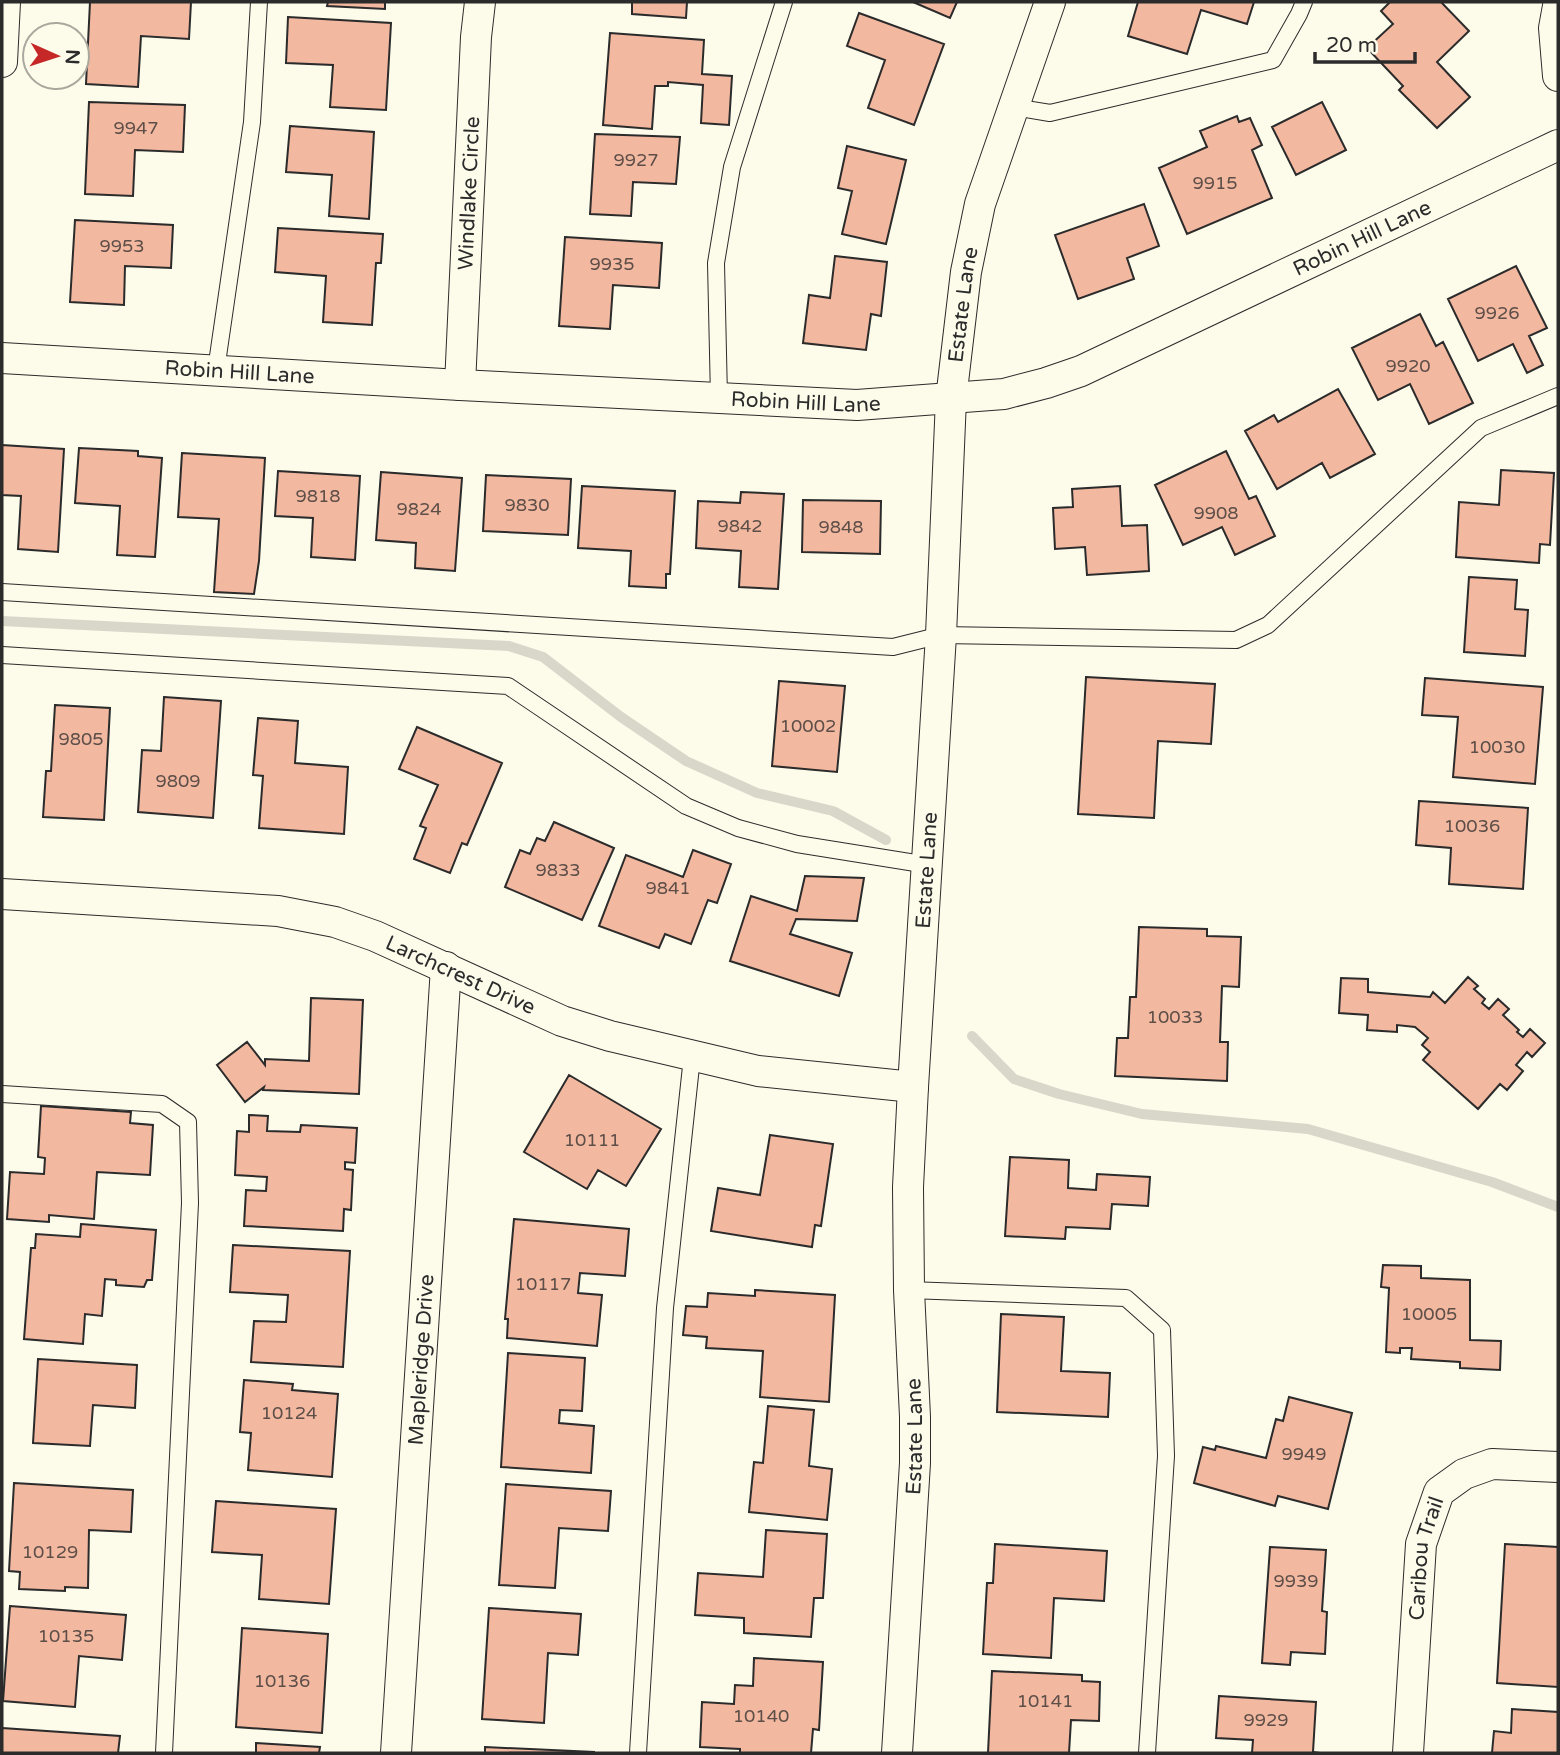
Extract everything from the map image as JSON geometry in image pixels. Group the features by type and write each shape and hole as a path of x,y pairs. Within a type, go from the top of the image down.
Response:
{"street":[{"path":"2,62 5,2"},
{"name":"Windlake Circle","path":"460,385 476,37 480,2"},
{"name":"Estate Lane","path":"897,1753 915,1463 908,1187 941,635 951,399 966,272 980,204 1050,2"},
{"path":"1558,6 1554,28 1558,76"},
{"name":"Robin Hill Lane","path":"2,358 857,405 1004,394 1081,371 1558,145"},
{"name":"Larchcrest Drive","path":"2,894 278,911 335,922 446,967 562,1021 610,1036 758,1071 913,1087"},
{"name":"Mapleridge Drive","path":"396,1753 446,967"},
{"name":"Caribou Trail","path":"1408,1753 1421,1544 1439,1492 1464,1474 1492,1464 1558,1466"}],"lane":[{"path":"216,370 252,122 259,2"},
{"path":"719,398 716,263 732,167 784,2"},
{"path":"1014,107 1050,113 1273,60 1304,2"},
{"path":"2,592 892,647 941,635 1236,640 1269,625 1481,428 1558,396"},
{"path":"2,655 508,686 686,806 738,828 797,844 928,865"},
{"path":"638,1753 666,1308 692,1057"},
{"path":"2,1094 162,1104 188,1122 190,1203 164,1753"},
{"path":"909,1290 1126,1298 1163,1330 1166,1456 1147,1753"}],"building":[{"path":"90,2 191,2 189,39 141,36 138,87 91,84"},
{"path":"328,2 385,2 385,9 327,6"},
{"path":"632,2 687,2 686,18 632,14"},
{"path":"913,2 957,2 950,18"},
{"path":"1138,2 1254,2 1247,24 1201,10 1187,54 1128,36"},
{"path":"1390,2 1441,2 1469,31 1437,62 1470,97 1437,128 1399,90 1403,86 1367,48 1393,24 1381,11"},
{"path":"859,13 944,44 914,125 868,108 885,60 847,46"},
{"path":"288,17 391,23 386,110 330,107 333,65 286,63"},
{"path":"610,33 704,40 702,74 732,76 729,125 701,123 703,85 668,82 668,86 655,86 652,129 603,125"},
{"path":"89,102 185,105 183,152 135,150 133,196 85,194"},
{"path":"1322,102 1346,150 1296,175 1272,127"},
{"path":"1237,116 1239,122 1250,118 1262,145 1252,150 1272,198 1187,234 1159,168 1207,147 1200,131"},
{"path":"290,126 374,132 369,219 329,216 332,175 286,172"},
{"path":"595,134 680,137 676,184 633,182 631,216 590,214"},
{"path":"847,146 906,160 886,244 842,234 852,191 838,188"},
{"path":"1144,204 1159,246 1127,258 1134,279 1078,299 1055,235"},
{"path":"75,220 173,225 171,268 125,266 124,305 70,302"},
{"path":"278,228 383,234 381,263 376,263 372,325 323,322 326,276 275,272"},
{"path":"565,237 662,243 659,288 613,285 610,329 559,326"},
{"path":"835,256 887,262 881,316 871,314 866,350 803,343 809,295 830,298"},
{"path":"1516,266 1547,328 1529,336 1543,365 1527,373 1513,344 1478,361 1448,299"},
{"path":"1420,314 1436,346 1443,342 1473,403 1429,424 1410,384 1378,400 1352,348"},
{"path":"1338,389 1375,454 1330,478 1322,463 1277,489 1245,431 1274,415 1278,422"},
{"path":"2,445 64,449 58,552 18,549 21,496 2,495"},
{"path":"79,448 138,451 138,456 162,458 155,557 117,555 120,506 75,503"},
{"path":"1226,451 1249,499 1256,496 1275,536 1235,555 1222,527 1183,545 1155,485"},
{"path":"182,453 265,458 259,561 254,594 214,592 219,519 178,517"},
{"path":"1501,470 1554,473 1550,545 1540,544 1539,563 1456,557 1459,502 1499,505"},
{"path":"278,471 360,476 355,560 311,557 313,518 275,516"},
{"path":"381,472 462,478 455,571 415,568 416,543 376,540"},
{"path":"486,475 571,479 568,535 483,531"},
{"path":"582,486 675,491 670,574 666,574 666,588 629,586 631,551 578,548"},
{"path":"1120,486 1122,526 1147,525 1149,571 1087,575 1085,547 1055,549 1053,508 1073,507 1072,489"},
{"path":"741,492 784,494 778,589 739,587 741,551 696,548 698,501 740,503"},
{"path":"803,500 881,501 880,554 802,552"},
{"path":"1469,577 1517,580 1515,609 1528,610 1525,656 1464,652"},
{"path":"1086,677 1215,684 1211,744 1158,741 1154,818 1078,814"},
{"path":"1425,678 1543,687 1535,784 1453,777 1458,717 1422,715"},
{"path":"779,681 845,686 837,772 772,766"},
{"path":"164,697 221,701 213,818 138,812 142,750 161,751"},
{"path":"55,705 110,708 104,820 43,817 46,771 51,771"},
{"path":"258,718 298,721 295,763 348,767 344,834 259,828 263,776 253,775"},
{"path":"417,727 502,763 467,845 462,843 450,873 414,859 426,828 420,826 438,785 399,769"},
{"path":"1419,801 1528,808 1523,889 1449,884 1451,848 1416,845"},
{"path":"554,822 614,848 582,920 505,887 520,850 530,854 537,838 545,841"},
{"path":"693,850 731,864 717,903 708,900 691,944 665,934 659,948 599,926 626,855 683,877"},
{"path":"805,876 864,878 857,921 796,919 790,934 852,953 839,996 730,961 751,896 797,911"},
{"path":"1139,927 1207,929 1207,936 1241,937 1239,987 1222,986 1220,1042 1228,1042 1227,1081 1115,1076 1117,1038 1128,1038 1130,997 1136,997"},
{"path":"1468,977 1478,986 1474,989 1485,999 1482,1003 1489,1009 1498,999 1509,1009 1503,1015 1519,1030 1517,1032 1523,1037 1530,1029 1545,1043 1532,1057 1527,1052 1516,1065 1523,1071 1507,1090 1500,1084 1478,1109 1423,1060 1430,1052 1422,1045 1428,1038 1415,1027 1397,1025 1397,1032 1367,1030 1368,1015 1339,1013 1341,978 1368,979 1368,992 1430,997 1433,992 1445,1003"},
{"path":"311,998 363,1000 359,1094 263,1090 264,1087 245,1102 217,1065 247,1042 265,1065 265,1059 309,1061"},
{"path":"569,1075 661,1129 626,1186 598,1170 587,1189 524,1152"},
{"path":"41,1106 131,1112 130,1123 153,1125 150,1175 97,1172 94,1219 49,1215 49,1222 7,1219 10,1172 44,1174 45,1158 38,1157"},
{"path":"249,1115 268,1116 267,1131 300,1132 301,1125 357,1128 355,1163 345,1162 345,1169 353,1170 351,1210 344,1209 343,1231 244,1226 246,1190 266,1191 267,1177 235,1175 237,1131 249,1132"},
{"path":"770,1135 833,1144 821,1226 815,1225 812,1247 711,1231 718,1188 760,1195"},
{"path":"1010,1157 1069,1160 1068,1188 1096,1190 1097,1174 1150,1177 1148,1206 1112,1204 1110,1229 1066,1227 1065,1239 1005,1236"},
{"path":"514,1219 629,1229 625,1276 580,1273 578,1293 602,1295 597,1346 507,1338 508,1319 505,1319"},
{"path":"81,1224 156,1230 152,1280 147,1280 144,1287 116,1285 116,1280 105,1279 102,1316 85,1314 83,1344 24,1339 31,1248 35,1248 36,1234 80,1237"},
{"path":"233,1245 350,1251 343,1367 251,1362 254,1321 286,1322 288,1295 230,1292"},
{"path":"1383,1265 1421,1266 1421,1278 1470,1280 1470,1340 1501,1341 1500,1370 1460,1368 1460,1362 1411,1359 1412,1348 1400,1348 1400,1353 1386,1352 1389,1288 1381,1287"},
{"path":"755,1290 835,1295 829,1402 760,1397 763,1351 706,1348 707,1337 683,1335 686,1306 707,1307 708,1293 755,1296"},
{"path":"1001,1314 1064,1317 1061,1371 1110,1373 1108,1417 997,1412"},
{"path":"508,1353 585,1358 582,1411 560,1410 559,1423 594,1426 591,1473 501,1467"},
{"path":"38,1359 137,1365 135,1408 93,1405 90,1446 33,1443"},
{"path":"244,1380 293,1384 292,1390 338,1394 332,1477 248,1470 251,1433 240,1432"},
{"path":"1289,1397 1352,1413 1328,1509 1278,1496 1275,1506 1194,1483 1203,1447 1215,1450 1216,1446 1266,1458 1276,1419 1283,1421"},
{"path":"768,1406 814,1410 809,1466 832,1469 827,1520 749,1512 754,1462 763,1463"},
{"path":"14,1483 133,1490 131,1532 89,1530 88,1588 65,1587 65,1591 19,1589 20,1572 9,1571"},
{"path":"506,1484 611,1491 608,1531 559,1528 555,1588 499,1585"},
{"path":"216,1501 336,1509 329,1604 259,1599 262,1555 212,1552"},
{"path":"766,1530 827,1534 823,1598 814,1598 811,1637 744,1633 744,1618 695,1615 698,1573 763,1577"},
{"path":"995,1544 1107,1551 1104,1601 1054,1598 1051,1658 983,1654 987,1583 993,1583"},
{"path":"1505,1544 1558,1547 1558,1687 1497,1683"},
{"path":"1270,1547 1326,1550 1322,1611 1327,1612 1325,1654 1291,1652 1290,1665 1262,1663"},
{"path":"10,1606 126,1615 122,1660 79,1656 75,1707 3,1701"},
{"path":"489,1608 581,1614 578,1655 548,1653 544,1723 482,1719"},
{"path":"242,1628 328,1634 322,1733 236,1727"},
{"path":"754,1658 823,1662 819,1730 813,1729 811,1753 740,1753 740,1749 700,1747 702,1702 734,1704 735,1685 753,1686"},
{"path":"992,1671 1082,1675 1082,1681 1100,1682 1099,1721 1071,1720 1069,1753 988,1753"},
{"path":"1219,1696 1316,1702 1313,1752 1320,1753 1252,1753 1253,1740 1216,1738"},
{"path":"1512,1709 1558,1712 1558,1753 1492,1753 1494,1731 1511,1733"},
{"path":"2,1728 120,1736 118,1753 2,1753"},
{"path":"256,1743 320,1747 319,1753 256,1753"},
{"path":"485,1747 595,1752 485,1753"}],"waterway":[{"path":"2,621 509,646 543,657 621,717 686,761 757,793 833,811 886,840"},
{"path":"972,1036 1014,1079 1059,1094 1142,1114 1308,1129 1492,1182 1558,1207"}]}
